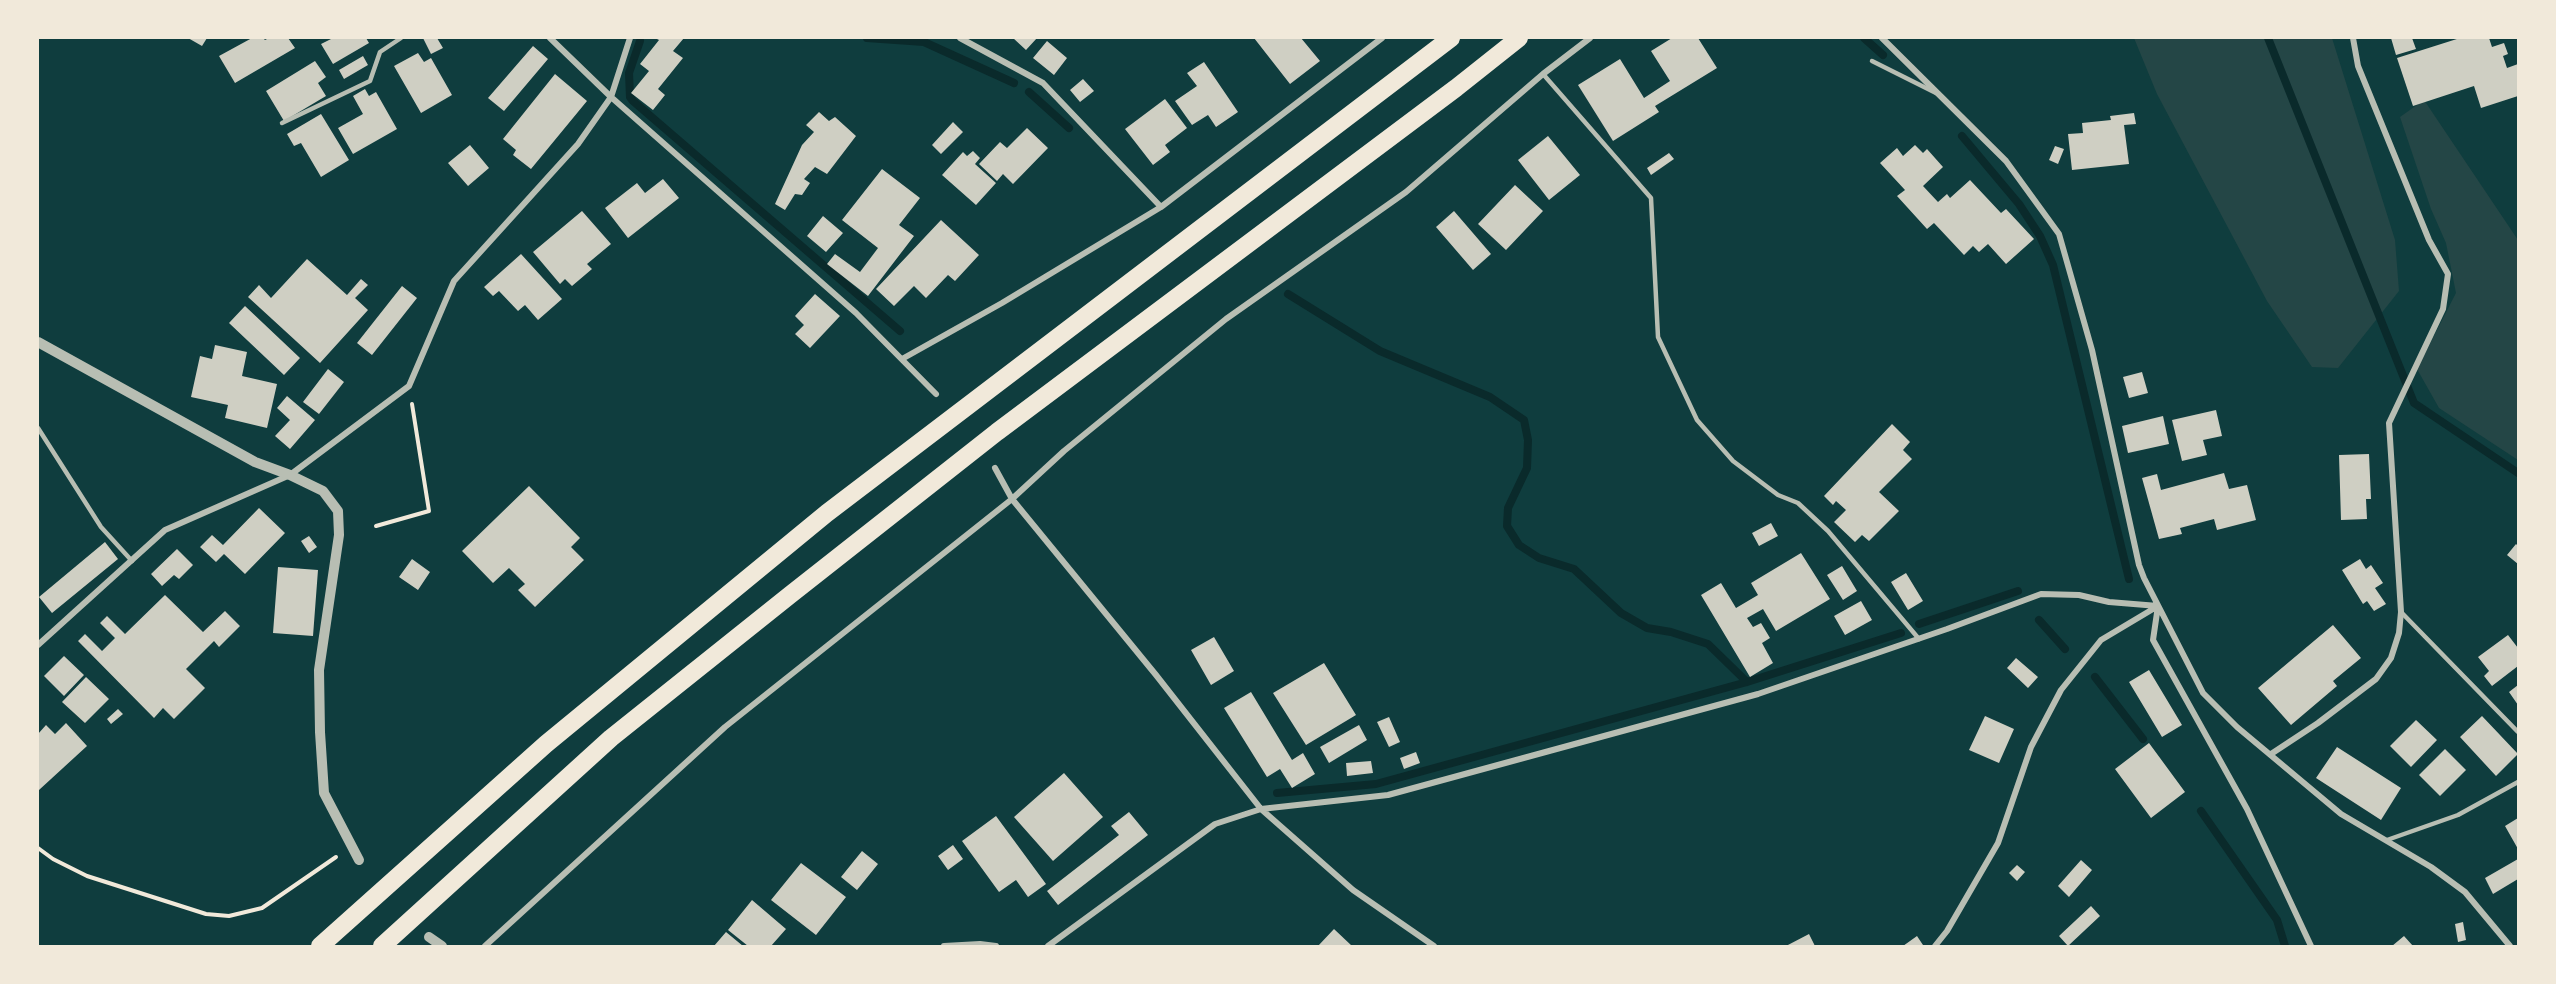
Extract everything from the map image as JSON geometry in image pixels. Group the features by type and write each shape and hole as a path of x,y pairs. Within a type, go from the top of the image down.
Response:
{"highway":[{"path":"320,946 546,744 827,513 1451,38"},
{"path":"382,946 611,738 790,595 996,432 1456,88 1519,38"}],"street":[{"path":"550,38 611,97 856,313 936,394"},
{"path":"38,645 165,531 291,475 409,386 454,281 578,144 611,97 630,38"},
{"path":"960,38 1043,83 1161,207"},
{"path":"902,360 1161,207 1382,38"},
{"path":"486,946 725,727 1012,499 1064,451 1226,319 1406,192 1543,74 1590,38"},
{"path":"1882,38 2006,161 2059,234 2092,350 2139,565 2203,693 2237,727 2342,814 2387,840 2465,892 2510,946"},
{"path":"2271,754 2318,723 2376,679 2391,658 2399,633 2400,612 2389,423 2443,309 2448,274 2429,240 2362,77 2353,38"},
{"path":"38,342 255,462 291,475 323,491 338,511 339,535 319,670 320,732 324,794 359,860"},
{"path":"994,468 1012,499 1261,808 1353,890 1434,946"},
{"path":"1048,946 1215,824 1261,808 1388,795 1758,694 2041,594 2079,595 2109,602 2158,606"},
{"path":"1935,946 1947,931 1998,843 2031,747 2061,690 2101,640 2158,606"},
{"path":"2158,606 2153,640 2247,809 2311,946"},
{"path":"429,938 442,946"},
{"path":"944,946 981,944 996,946"}],"lane":[{"path":"282,123 370,81 380,52 401,38"},
{"path":"1872,61 1938,94"},
{"path":"1543,74 1651,198 1658,337 1697,420 1733,461 1778,495 1798,503 1828,531 1919,639"},
{"path":"38,428 101,527 132,561"},
{"path":"2400,612 2518,732"},
{"path":"2387,840 2458,815 2518,782"}],"path":[{"path":"376,526 429,511 409,386"},
{"path":"38,848 87,876 182,908 206,914 229,916 262,909 352,848"}],"shaded area":[{"path":"2134,38 2332,38 2395,240 2399,291 2338,368 2312,367 2267,301 2157,94"},
{"path":"2424,100 2518,240 2518,460 2439,408 2417,369 2456,293 2446,243 2431,209 2400,117"}],"building":[{"path":"188,38 207,38 202,46"},
{"path":"252,38 265,40 288,38 295,48 235,83 219,56"},
{"path":"333,38 366,38 369,43 333,64 321,44"},
{"path":"423,38 437,38 443,48 431,54"},
{"path":"655,38 684,38 673,51 683,58 658,89 665,95 653,110 631,93 649,71 640,64 659,40"},
{"path":"1013,38 1037,38 1026,50"},
{"path":"1254,38 1301,38 1320,61 1290,84"},
{"path":"1672,38 1698,38 1717,68 1655,106 1659,112 1613,141 1578,85 1620,59 1644,98 1670,81 1651,51"},
{"path":"2391,38 2412,38 2416,49 2396,55"},
{"path":"2460,38 2489,38 2492,47 2504,43 2508,54 2503,56 2507,68 2518,64 2518,96 2481,108 2474,86 2413,106 2397,58"},
{"path":"1047,41 1067,58 1054,75 1033,58"},
{"path":"533,46 548,59 504,111 488,98"},
{"path":"418,53 424,62 431,58 452,95 421,113 394,66"},
{"path":"363,56 368,65 344,79 339,70"},
{"path":"315,61 326,77 318,83 326,96 284,121 266,91"},
{"path":"1204,62 1238,112 1216,127 1208,115 1192,125 1175,101 1197,86 1187,73"},
{"path":"555,74 587,101 531,169 513,155 516,150 503,139"},
{"path":"1083,79 1094,91 1080,102 1070,90"},
{"path":"365,89 369,96 376,92 397,129 353,154 338,128 363,114 353,96"},
{"path":"1165,99 1187,128 1165,145 1170,152 1153,165 1125,129"},
{"path":"819,112 829,121 835,117 856,136 827,174 815,167 804,179 810,183 802,195 795,194 785,210 775,204 802,145 814,132 806,125"},
{"path":"2134,113 2136,124 2124,125 2129,164 2072,170 2068,134 2083,133 2082,123 2111,120 2110,116"},
{"path":"321,114 349,160 321,177 301,143 294,146 287,134"},
{"path":"953,122 963,132 941,154 932,145"},
{"path":"1027,128 1048,148 1013,184 1003,174 997,181 979,164 1000,142 1007,148"},
{"path":"1548,136 1580,175 1549,200 1518,160"},
{"path":"470,145 489,168 468,186 448,163"},
{"path":"1915,145 1923,153 1927,149 1943,167 1923,186 1938,202 1947,194 1950,198 1970,180 2001,213 2006,209 2034,239 2006,264 1988,244 1979,252 1973,246 1964,255 1934,223 1927,229 1897,196 1905,190 1880,163 1897,148 1903,156"},
{"path":"2055,146 2064,149 2058,164 2049,160"},
{"path":"973,151 980,158 975,164 996,183 976,205 942,175 963,152 967,156"},
{"path":"1669,153 1674,159 1651,175 1647,168"},
{"path":"882,169 920,198 899,225 914,236 868,296 827,264 835,254 860,272 878,248 842,220"},
{"path":"663,179 679,198 628,238 605,208 637,183 645,193"},
{"path":"1515,185 1543,211 1506,250 1478,224"},
{"path":"582,211 611,244 587,264 592,269 572,286 565,279 560,284 533,252"},
{"path":"1454,211 1491,254 1473,270 1436,227"},
{"path":"823,216 843,233 826,252 807,236"},
{"path":"941,220 979,255 955,281 948,275 926,298 914,286 894,306 876,289"},
{"path":"521,254 562,299 538,320 525,305 518,311 499,291 493,296 484,287"},
{"path":"307,259 347,295 361,279 368,285 355,298 368,310 320,363 248,297 259,285 271,298"},
{"path":"402,286 417,298 372,355 357,343"},
{"path":"815,294 840,316 810,348 795,334 804,325 795,316"},
{"path":"245,306 300,358 284,375 229,323"},
{"path":"215,345 247,352 242,376 277,384 267,428 225,418 228,405 191,397 200,356 212,359"},
{"path":"328,369 344,382 319,414 303,402"},
{"path":"2142,372 2148,393 2129,398 2123,377"},
{"path":"287,396 315,420 290,449 275,436 290,420 277,408"},
{"path":"2216,410 2222,436 2203,440 2207,455 2182,461 2172,420"},
{"path":"2163,416 2169,444 2128,453 2122,426"},
{"path":"1892,424 1910,442 1903,450 1912,459 1879,492 1899,511 1869,541 1862,535 1855,542 1834,522 1846,510 1836,501 1833,505 1824,496"},
{"path":"2369,454 2371,499 2366,499 2367,519 2341,520 2339,455"},
{"path":"2224,473 2229,489 2247,485 2256,520 2217,530 2214,519 2180,528 2182,534 2159,539 2142,478 2157,474 2161,490"},
{"path":"529,486 580,538 571,547 584,560 535,607 518,590 525,584 509,568 493,583 462,551"},
{"path":"259,508 285,533 245,574 224,554 216,562 200,547 212,535 223,545"},
{"path":"1771,523 1778,536 1759,546 1752,533"},
{"path":"309,536 317,547 309,553 301,541"},
{"path":"105,542 118,559 52,613 39,597"},
{"path":"2516,544 2518,546 2518,564 2507,555"},
{"path":"177,549 193,565 179,579 174,575 162,586 151,574"},
{"path":"1801,553 1830,599 1776,631 1763,609 1747,618 1753,627 1761,623 1770,638 1762,643 1773,663 1750,677 1701,595 1721,583 1736,608 1758,595 1751,583"},
{"path":"412,559 430,572 418,590 399,577"},
{"path":"2360,559 2366,569 2371,565 2383,583 2375,588 2386,604 2374,611 2367,601 2363,604 2342,570"},
{"path":"1842,566 1857,591 1843,600 1827,575"},
{"path":"278,567 318,570 313,636 273,633"},
{"path":"1906,573 1923,601 1908,610 1891,582"},
{"path":"165,595 203,632 225,611 240,626 219,647 214,641 186,669 205,688 174,719 163,708 154,718 78,641 85,634 102,651 115,638 100,623 107,616 125,634"},
{"path":"1861,601 1872,620 1845,635 1834,616"},
{"path":"2333,625 2361,658 2333,681 2337,686 2291,725 2258,688"},
{"path":"2508,635 2518,648 2518,666 2492,686 2484,676 2489,671 2478,657"},
{"path":"1214,637 1234,671 1211,685 1191,650"},
{"path":"64,656 84,675 64,696 44,676"},
{"path":"2016,658 2038,677 2028,688 2007,668"},
{"path":"1324,663 1356,715 1306,745 1273,693"},
{"path":"2149,670 2182,725 2162,737 2129,682"},
{"path":"86,677 109,699 85,723 62,702"},
{"path":"2518,685 2518,705 2509,692"},
{"path":"1251,692 1292,760 1303,753 1315,774 1292,788 1280,769 1267,777 1224,708"},
{"path":"118,709 123,714 111,724 107,719"},
{"path":"1985,716 2014,729 1999,763 1969,750"},
{"path":"2482,716 2518,754 2496,776 2460,737"},
{"path":"1389,717 1400,742 1389,747 1377,722"},
{"path":"2416,720 2437,740 2411,767 2390,746"},
{"path":"66,723 87,746 39,790 38,734 46,725 55,734"},
{"path":"1359,725 1367,740 1329,763 1320,747"},
{"path":"2149,743 2185,792 2151,818 2115,769"},
{"path":"2337,747 2401,788 2381,820 2316,778"},
{"path":"2445,749 2466,770 2440,796 2419,775"},
{"path":"1416,752 1420,763 1404,769 1400,758"},
{"path":"1371,761 1373,773 1347,776 1346,763"},
{"path":"1064,773 1103,817 1053,861 1014,817"},
{"path":"1129,812 1148,835 1058,905 1047,891 1119,835 1111,826"},
{"path":"996,816 1046,884 1028,897 1016,880 999,892 962,841"},
{"path":"2518,818 2518,849 2505,826"},
{"path":"953,845 963,859 948,870 938,856"},
{"path":"862,851 878,864 857,890 841,877"},
{"path":"2518,859 2518,879 2493,894 2485,878"},
{"path":"2081,860 2092,870 2069,897 2058,886"},
{"path":"801,863 846,897 816,935 771,900"},
{"path":"2017,865 2025,872 2017,881 2009,873"},
{"path":"752,900 786,929 771,946 748,946 728,930"},
{"path":"2091,906 2100,916 2068,946 2059,936"},
{"path":"2463,922 2466,940 2458,942 2455,924"},
{"path":"1334,929 1352,946 1318,946"},
{"path":"726,932 743,946 714,946"},
{"path":"1809,934 1815,946 1786,946"},
{"path":"1917,936 1923,945 1903,946"},
{"path":"2404,936 2413,946 2392,946"}],"waterway":[{"path":"867,38 924,42 1014,83"},
{"path":"1864,38 1883,55"},
{"path":"2268,38 2414,403 2518,473"},
{"path":"640,41 629,73 630,97 633,101 900,331"},
{"path":"1029,92 1069,128"},
{"path":"1962,136 2019,204 2040,236 2053,265 2129,579"},
{"path":"1288,294 1380,351 1490,397 1524,420 1528,440 1527,468 1508,508 1507,526 1519,545 1539,558 1574,569 1621,613 1647,628 1671,632 1708,644 1747,682"},
{"path":"1919,624 2018,591"},
{"path":"2039,620 2065,649"},
{"path":"1277,793 1376,784 1747,682 1901,633"},
{"path":"2095,677 2143,739"},
{"path":"2201,811 2277,920 2285,946"}]}
